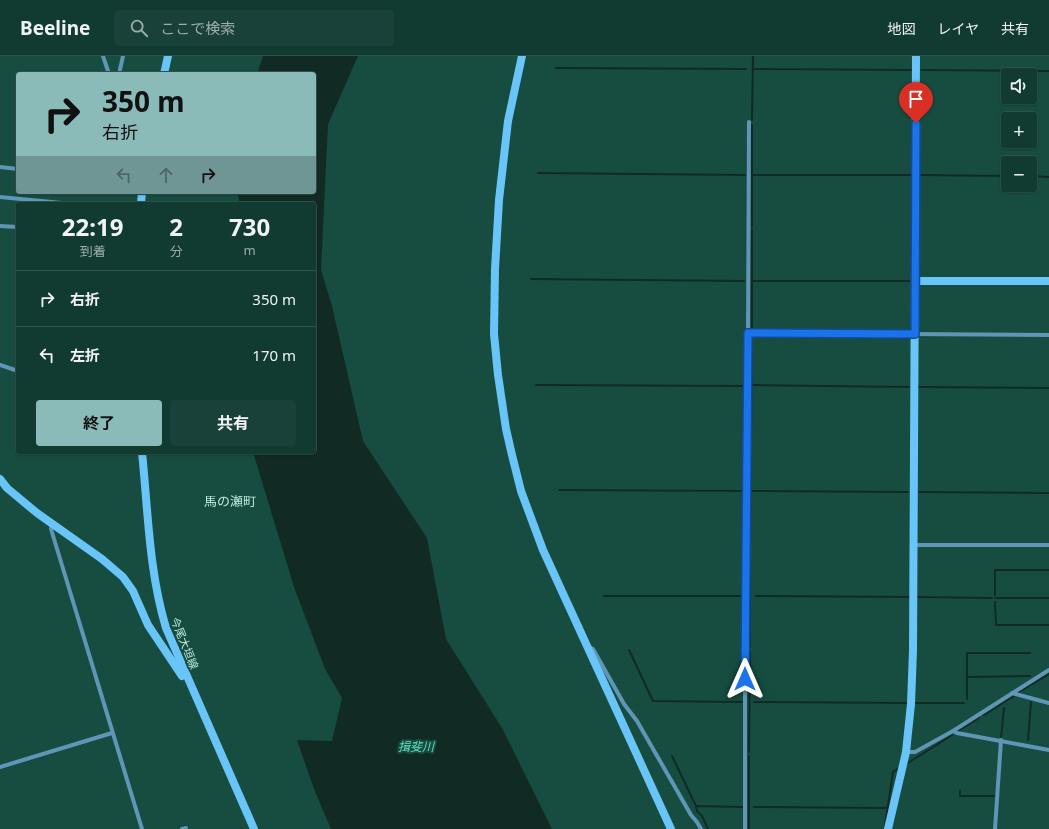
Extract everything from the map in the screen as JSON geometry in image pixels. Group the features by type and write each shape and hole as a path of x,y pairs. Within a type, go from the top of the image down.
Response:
{"street":[{"path":"103,56 108,72"},
{"path":"119,72 123,56"},
{"path":"164,72 168,56"},
{"path":"522,56 508,121 499,200 495,269 494,334 498,375 508,435 522,491 543,550 671,829"},
{"path":"888,829 906,752 912,696 916,56"},
{"path":"745,829 745,611 747,536 749,122"},
{"path":"0,168 16,169"},
{"path":"0,197 51,202"},
{"path":"0,226 16,227"},
{"path":"915,281 1049,281"},
{"path":"748,333 1049,335"},
{"path":"0,365 16,370"},
{"name":"今尾大垣線","path":"142,454 158,603 166,628 187,678 254,829"},
{"path":"0,480 7,488 102,559 123,577 133,591 148,625 182,676 187,678"},
{"path":"52,523 51,529 142,829"},
{"path":"913,545 1049,545"},
{"path":"587,646 593,649 624,704 637,721 691,815 701,829"},
{"path":"906,752 915,752 953,731 1049,670"},
{"path":"1012,693 1049,703"},
{"path":"953,731 1049,750"},
{"path":"0,767 112,733"},
{"path":"995,829 1001,740"},
{"path":"182,829 186,829"}],"water":[{"name":"揖斐川","path":"263,56 358,56 328,124 321,270 332,306 363,441 427,538 446,639 502,728 552,829 331,829 314,789 297,740 332,741 342,698 325,669 294,587 254,454 316,454 316,202 240,202 238,194 316,194 316,72 258,72"}],"waterway":[{"path":"752,120 753,56"},
{"path":"556,68 746,69"},
{"path":"752,69 911,70"},
{"path":"920,70 1049,71"},
{"path":"752,125 752,226"},
{"path":"538,173 745,175"},
{"path":"752,175 911,175"},
{"path":"920,175 1001,176"},
{"path":"1037,176 1049,177"},
{"path":"752,229 752,331"},
{"path":"531,279 744,281"},
{"path":"752,281 910,281"},
{"path":"751,437 752,334"},
{"path":"536,385 744,386"},
{"path":"751,385 910,387"},
{"path":"919,387 1049,388"},
{"path":"750,542 751,440"},
{"path":"559,490 743,491"},
{"path":"750,491 908,492"},
{"path":"919,492 1049,493"},
{"path":"750,545 750,647"},
{"path":"995,595 995,570 1049,570"},
{"path":"604,596 743,596"},
{"path":"756,596 909,597"},
{"path":"918,597 992,598"},
{"path":"995,598 1049,598"},
{"path":"995,602 996,625 1049,625"},
{"path":"629,650 653,701 743,702"},
{"path":"749,752 750,651"},
{"path":"967,699 967,653 1030,653"},
{"path":"1019,692 1049,674"},
{"path":"967,677 1030,676"},
{"path":"984,715 1014,696"},
{"path":"754,702 907,703"},
{"path":"1028,740 1031,702"},
{"path":"915,703 964,703"},
{"path":"1001,738 1004,708"},
{"path":"958,731 979,718"},
{"path":"908,763 952,735"},
{"path":"672,756 696,806"},
{"path":"749,756 749,829"},
{"path":"885,826 893,772 899,768"},
{"path":"960,791 960,796 995,796"},
{"path":"708,829 702,816 697,811 696,806 743,807"},
{"path":"754,807 888,808"}],"district":[{"name":"馬の瀬町","path":"230,501"}],"route":[{"path":"745,679 748,333 915,334 916,123"}]}
